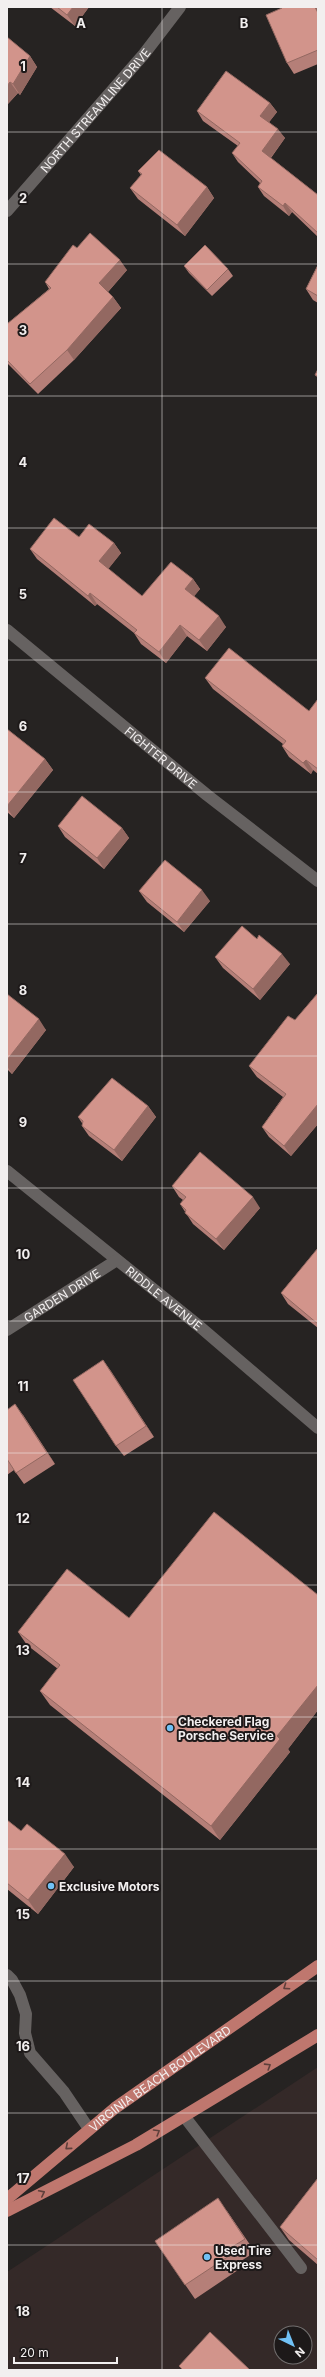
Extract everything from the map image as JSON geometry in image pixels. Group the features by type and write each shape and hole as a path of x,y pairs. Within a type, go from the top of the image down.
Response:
{"main road":[{"name":"VIRGINIA BEACH BOULEVARD","path":"7,2199 89,2129 121,2104 318,1966"},
{"path":"7,2211 136,2145 318,2035"}],"street":[{"name":"NORTH STREAMLINE DRIVE","path":"7,212 144,54 180,7"},
{"name":"FIGHTER DRIVE","path":"7,630 206,795 318,881"},
{"name":"RIDDLE AVENUE","path":"7,1171 117,1260 318,1428"},
{"name":"GARDEN DRIVE","path":"7,1330 117,1260"},
{"path":"7,1975 12,1980 20,1995 26,2014 25,2034 30,2053 64,2092 89,2129"},
{"path":"184,2116 300,2268"}],"shaded area":[{"path":"318,2067 318,2370 7,2370 7,2272"}],"building":[{"path":"57,7 73,7 67,15"},
{"path":"282,7 315,7 318,13 318,50 287,63 266,15"},
{"path":"7,37 30,56 13,84 10,82 7,86"},
{"path":"226,71 270,103 260,116 278,129 262,151 318,195 318,233 285,203 283,206 258,187 262,181 232,153 240,143 197,111"},
{"path":"159,150 207,187 177,225 130,188 142,174 138,171"},
{"path":"90,233 120,260 99,283 113,297 67,350 30,384 7,360 7,324 51,288 45,282 73,245 77,248"},
{"path":"205,245 228,269 207,290 184,266"},
{"path":"318,265 318,296 306,289"},
{"path":"318,369 318,377 315,375"},
{"path":"54,518 79,537 89,524 114,543 99,561 142,596 171,562 193,579 185,589 219,616 199,640 180,625 159,652 134,633 137,630 90,593 88,596 30,549"},
{"path":"229,648 309,711 318,699 318,769 306,760 303,763 282,746 286,741 205,678"},
{"path":"7,729 45,759 7,806"},
{"path":"82,796 122,828 97,858 58,826"},
{"path":"165,860 202,890 177,922 139,891"},
{"path":"242,926 257,939 259,935 282,954 253,989 215,957"},
{"path":"318,993 318,1104 284,1146 262,1127 286,1094 249,1066 288,1016 295,1020"},
{"path":"7,994 39,1019 7,1060"},
{"path":"112,1078 148,1106 114,1150 82,1126 83,1121 78,1117"},
{"path":"200,1152 253,1197 216,1239 185,1213 186,1210 180,1204 186,1197 172,1186"},
{"path":"318,1248 318,1324 281,1293"},
{"path":"103,1360 146,1426 116,1446 73,1380"},
{"path":"15,1404 47,1453 16,1473 7,1459 7,1410"},
{"path":"214,1512 318,1595 318,1685 277,1736 280,1739 211,1826 40,1691 60,1665 18,1632 67,1569 129,1618"},
{"path":"7,1820 21,1831 27,1824 65,1854 28,1900 7,1883"},
{"path":"318,2178 318,2260 280,2227"},
{"name":"Used Tire Express","path":"218,2198 245,2239 232,2247 235,2252 185,2285 155,2241"},
{"path":"210,2332 250,2370 183,2370 179,2366"}],"place":[{"name":"Checkered Flag Porsche Service","path":"170,1728"},
{"name":"Exclusive Motors","path":"51,1886"},
{"name":"Used Tire Express","path":"207,2257"}]}
